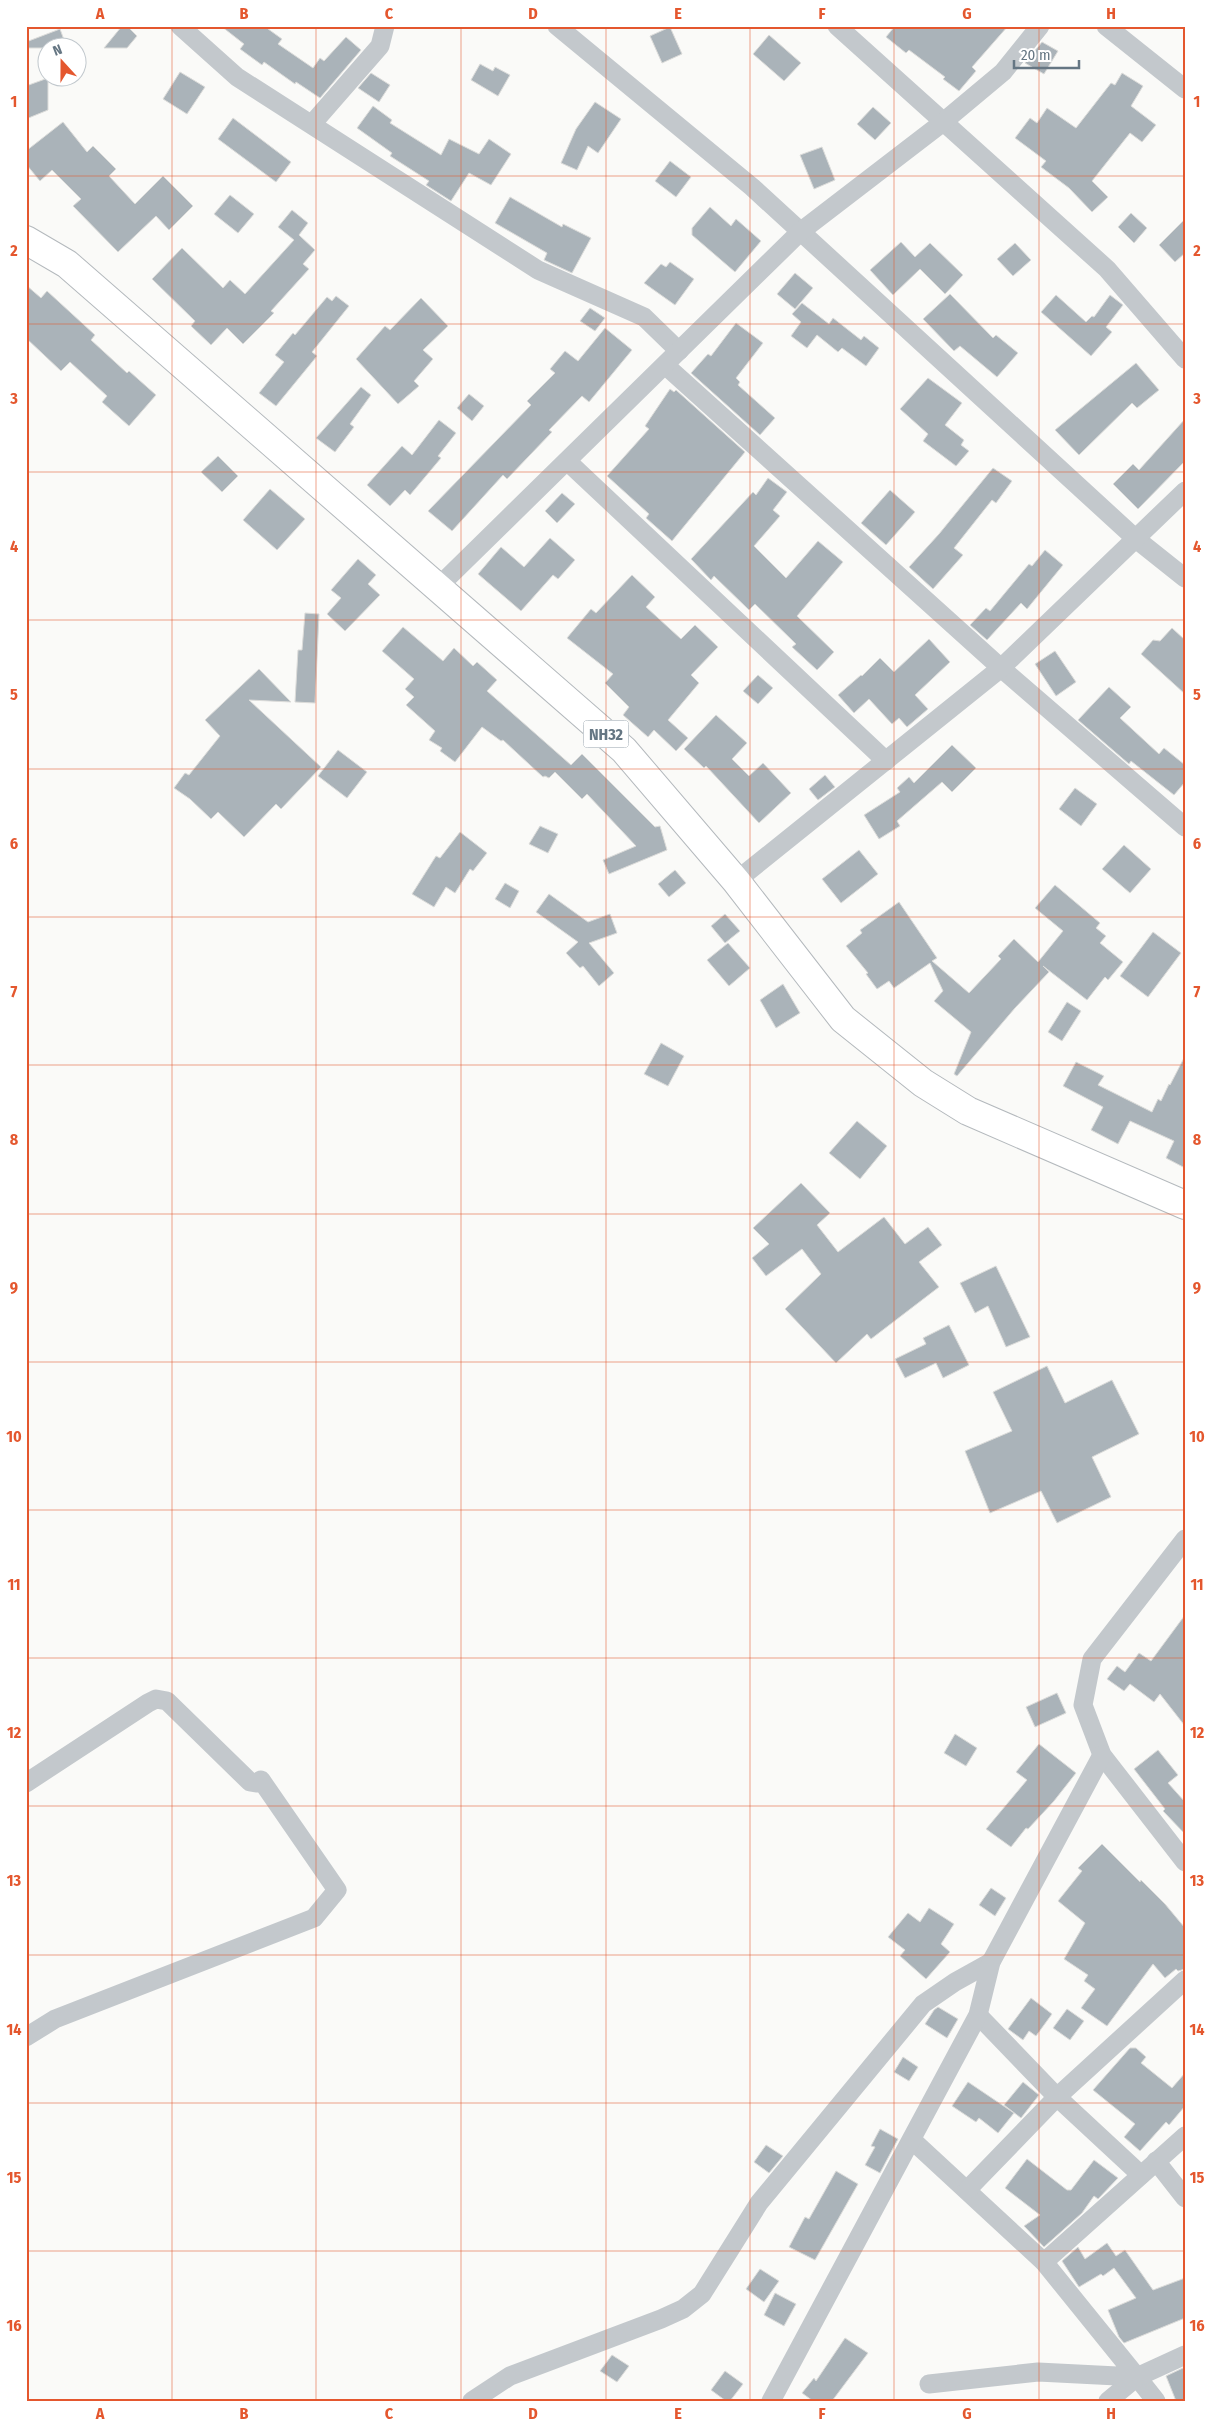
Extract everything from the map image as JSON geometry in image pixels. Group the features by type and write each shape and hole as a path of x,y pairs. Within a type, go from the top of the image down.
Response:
{"highway":[{"name":"NH32","path":"26,240 67,264 624,750 736,881 843,1020 923,1082 968,1110 1185,1205"}],"street":[{"path":"180,26 237,77 538,270 644,317 679,351"},
{"path":"312,124 380,46 385,26"},
{"path":"557,26 752,187 1136,539 1185,578"},
{"path":"837,26 942,123 1107,269 1185,360"},
{"path":"437,588 800,232 942,123 1003,72 1040,26"},
{"path":"1106,26 1185,89"},
{"path":"665,365 1002,668 1185,827"},
{"path":"567,460 886,761"},
{"path":"736,881 1002,668 1185,492"},
{"path":"1185,1539 1092,1659 1083,1704 1102,1755 1185,1862"},
{"path":"26,1783 148,1703 156,1700 166,1701 250,1782 256,1783 260,1780 337,1890 314,1918 55,2019 26,2037"},
{"path":"771,2401 978,2015 991,1962 1102,1755"},
{"path":"472,2401 510,2376 661,2319 683,2309 702,2294 759,2203 923,2004 955,1982 991,1962"},
{"path":"967,2190 1057,2097 1185,1980"},
{"path":"978,2015 1057,2097 1141,2175"},
{"path":"1044,2262 1185,2136"},
{"path":"912,2140 1044,2262 1156,2401"},
{"path":"1156,2161 1185,2198"},
{"path":"1108,2401 1137,2377 1185,2355"},
{"path":"928,2384 1038,2372 1137,2377"}],"building":[{"path":"122,26 127,26 137,36 127,48 104,48"},
{"path":"221,26 264,26 282,39 278,44 313,68 320,58 324,61 346,37 361,50 320,98 296,82 295,84 264,62 262,65 240,49 244,44"},
{"path":"895,26 1008,26 972,67 976,71 959,91 943,79 945,77 909,50 906,53 886,37"},
{"path":"670,27 682,54 662,63 650,36"},
{"path":"60,29 63,38 38,38 38,48 26,48 26,42"},
{"path":"769,35 801,63 784,81 753,54"},
{"path":"1042,42 1058,51 1044,74 1025,63"},
{"path":"480,64 493,71 495,67 510,75 498,96 471,80"},
{"path":"180,72 205,87 187,114 163,99"},
{"path":"371,73 390,85 379,102 358,88"},
{"path":"1122,73 1143,86 1131,106 1156,125 1142,142 1130,133 1092,181 1108,197 1092,212 1069,188 1041,167 1046,161 1015,138 1030,118 1037,123 1047,108 1076,128 1111,83 1115,85"},
{"path":"38,82 38,88 48,88 48,110 26,119 26,86"},
{"path":"595,102 621,119 598,153 588,146 577,170 561,163 576,129"},
{"path":"373,106 392,120 390,123 441,155 449,139 479,154 489,139 511,154 491,185 469,173 451,201 426,185 429,181 390,156 392,153 357,128"},
{"path":"873,107 891,123 875,140 857,124"},
{"path":"233,118 291,162 276,182 218,139"},
{"path":"63,122 87,152 93,146 116,169 109,176 135,204 163,176 193,206 169,230 156,216 118,252 73,206 81,199 52,170 40,181 26,164 26,151"},
{"path":"822,147 835,180 814,189 800,155"},
{"path":"670,161 691,177 676,197 655,181"},
{"path":"230,195 254,214 238,233 214,214"},
{"path":"510,197 562,227 563,224 591,238 572,273 544,260 547,253 495,223"},
{"path":"710,207 731,226 736,219 761,241 735,272 692,235 692,228"},
{"path":"292,210 308,223 299,235 315,250 303,264 309,269 271,311 274,313 243,344 227,328 211,345 191,326 195,321 152,279 182,248 223,288 230,280 245,294 294,240 278,227"},
{"path":"1131,213 1147,228 1134,243 1118,227"},
{"path":"1185,219 1185,253 1175,262 1159,245"},
{"path":"901,242 915,257 930,243 963,275 945,294 920,269 893,295 870,270"},
{"path":"1015,243 1031,260 1013,276 997,259"},
{"path":"670,262 694,279 675,305 644,283 661,264 666,267"},
{"path":"795,273 813,288 795,309 777,294"},
{"path":"26,285 41,298 47,291 95,335 91,340 127,373 129,371 156,395 129,426 102,402 107,396 70,362 61,371 26,338"},
{"path":"950,294 993,338 996,335 1018,353 997,377 960,346 954,351 923,319"},
{"path":"1056,295 1086,322 1092,316 1094,317 1110,295 1123,305 1106,327 1112,332 1091,356 1041,312"},
{"path":"336,296 349,306 312,352 317,356 276,406 259,393 284,362 275,355 293,333 295,335 327,297 332,301"},
{"path":"421,298 448,326 423,350 433,359 414,381 419,386 398,404 356,359 385,326 390,330"},
{"path":"802,303 829,324 833,318 861,340 864,336 879,348 866,366 842,348 838,352 817,335 807,348 791,336 801,322 792,314"},
{"path":"590,308 605,318 595,331 580,321"},
{"path":"736,323 763,343 736,378 740,382 738,385 775,418 760,435 691,373 708,354 711,356"},
{"path":"605,328 632,350 589,402 582,396 549,430 552,432 507,479 503,475 452,531 428,511 531,405 527,401 555,373 550,369 565,351 578,361"},
{"path":"1136,363 1159,390 1137,408 1132,403 1079,455 1055,430"},
{"path":"928,378 962,403 945,425 964,440 961,445 969,451 956,466 923,441 928,434 900,409"},
{"path":"361,387 371,395 350,424 354,427 335,452 316,438"},
{"path":"670,389 674,392 676,390 745,452 672,541 646,518 649,514 607,476 649,429 645,426"},
{"path":"469,394 484,406 472,421 457,408"},
{"path":"1185,419 1185,461 1138,509 1113,484 1133,464 1139,470"},
{"path":"439,420 456,433 438,456 441,458 410,495 405,490 390,506 367,485 402,446 412,455"},
{"path":"218,456 238,476 222,492 201,472"},
{"path":"993,468 1012,481 996,503 992,500 954,548 963,555 933,589 909,567 939,534"},
{"path":"768,478 787,492 773,510 780,516 754,546 786,578 818,541 843,562 797,616 834,652 817,670 792,647 796,644 755,604 749,610 714,576 711,580 691,559 753,492 756,495"},
{"path":"270,489 305,519 277,550 243,520"},
{"path":"890,490 915,512 886,545 861,523"},
{"path":"562,493 575,504 557,523 545,511"},
{"path":"550,538 575,560 558,579 553,575 521,611 478,574 501,547 524,567"},
{"path":"1045,550 1063,565 1027,609 1021,603 987,640 970,625 986,608 990,611 1029,564 1032,566"},
{"path":"358,559 376,575 368,584 380,595 345,631 327,614 341,598 331,590"},
{"path":"632,575 655,597 646,607 681,639 695,625 718,647 691,675 699,683 668,720 688,738 676,751 654,730 648,737 623,715 629,707 605,683 613,674 567,638 591,609 596,613"},
{"path":"305,613 319,614 315,703 295,702 298,650 302,650"},
{"path":"403,627 443,661 454,648 473,666 477,662 497,680 487,691 571,765 582,754 655,827 660,826 667,850 609,874 603,860 636,846 587,794 582,799 555,772 549,778 543,777 503,740 501,741 482,727 455,762 440,751 442,748 429,740 435,731 406,705 414,697 405,689 414,679 382,651"},
{"path":"1172,628 1185,640 1185,694 1141,654 1153,640 1160,641"},
{"path":"929,639 950,662 915,695 928,709 907,727 899,718 892,724 869,699 854,713 838,695 862,676 880,658 894,672"},
{"path":"1055,651 1076,682 1056,696 1035,664"},
{"path":"259,669 291,702 249,700 321,767 281,809 276,804 244,837 218,812 211,819 190,799 174,788 185,773 189,775 220,736 205,720"},
{"path":"758,675 773,688 758,704 743,691"},
{"path":"1109,687 1131,707 1120,718 1159,754 1164,748 1185,765 1185,782 1174,795 1131,761 1129,764 1078,720"},
{"path":"716,715 747,743 732,759 749,776 763,763 791,793 759,823 706,766 704,768 684,749"},
{"path":"952,745 976,768 952,792 942,782 897,821 900,826 879,839 864,815 900,792 897,788 909,777 914,783"},
{"path":"338,750 367,772 347,798 318,776"},
{"path":"825,775 835,787 818,800 809,789"},
{"path":"1075,788 1097,804 1081,826 1059,809"},
{"path":"540,826 558,834 548,853 529,844"},
{"path":"460,832 487,853 473,871 470,869 455,893 446,887 434,907 412,894 436,856 440,858"},
{"path":"1124,845 1151,869 1130,893 1102,869"},
{"path":"859,850 878,874 841,903 822,879"},
{"path":"675,870 686,883 669,897 658,884"},
{"path":"505,883 519,891 510,908 495,899"},
{"path":"1055,885 1100,923 1096,928 1106,936 1100,943 1123,962 1108,980 1105,977 1087,1000 1043,966 1049,972 1015,1008 957,1076 954,1074 971,1032 934,1001 943,991 930,963 894,988 889,981 877,989 866,974 868,973 846,946 862,933 860,930 899,902 937,958 932,961 969,993 1001,959 998,956 1014,939 1038,962 1063,931 1035,908"},
{"path":"549,894 588,922 610,914 617,933 589,943 614,973 599,986 583,966 580,968 566,953 578,942 536,912"},
{"path":"725,914 740,931 725,943 711,926"},
{"path":"1153,932 1181,953 1148,997 1120,976"},
{"path":"728,943 750,968 729,986 707,960"},
{"path":"783,984 800,1013 776,1028 760,1000"},
{"path":"1067,1002 1081,1011 1062,1041 1048,1032"},
{"path":"661,1043 684,1056 668,1086 644,1074"},
{"path":"1185,1056 1185,1168 1166,1158 1174,1141 1130,1121 1118,1144 1091,1130 1103,1107 1063,1086 1076,1062 1104,1076 1098,1085 1152,1112 1158,1099 1161,1101"},
{"path":"857,1121 887,1146 860,1179 829,1153"},
{"path":"801,1183 830,1213 817,1225 838,1252 884,1217 905,1244 928,1227 942,1245 919,1262 939,1287 871,1339 867,1334 836,1363 785,1309 821,1274 802,1249 766,1276 752,1258 769,1244 753,1228"},
{"path":"996,1266 1030,1337 1006,1347 988,1306 975,1313 960,1283"},
{"path":"949,1325 969,1365 943,1378 936,1363 905,1378 895,1359 926,1344 923,1338"},
{"path":"1047,1366 1065,1403 1112,1380 1139,1434 1092,1457 1111,1497 1057,1523 1041,1491 990,1513 965,1451 1012,1431 993,1392"},
{"path":"1185,1615 1185,1726 1160,1694 1154,1702 1130,1684 1124,1691 1107,1679 1117,1666 1125,1672 1139,1653 1151,1661"},
{"path":"1057,1693 1066,1713 1035,1727 1026,1707"},
{"path":"955,1734 977,1748 966,1766 944,1753"},
{"path":"1039,1744 1076,1773 1054,1801 1028,1829 1026,1828 1011,1847 986,1829 1027,1780 1016,1772"},
{"path":"1158,1750 1178,1775 1168,1783 1185,1802 1185,1834 1163,1811 1165,1809 1134,1769"},
{"path":"1102,1844 1165,1904 1185,1928 1185,1969 1178,1971 1176,1969 1165,1978 1153,1964 1107,2026 1081,2008 1095,1989 1084,1981 1088,1975 1064,1959 1085,1923 1058,1901 1082,1871 1078,1868"},
{"path":"991,1888 1006,1898 995,1916 979,1905"},
{"path":"929,1908 954,1924 941,1944 950,1952 926,1979 900,1956 905,1950 888,1937 908,1913 920,1922"},
{"path":"1031,1998 1052,2014 1036,2036 1029,2031 1023,2040 1008,2029"},
{"path":"938,2007 958,2019 947,2038 925,2024"},
{"path":"1067,2009 1084,2021 1070,2040 1053,2028"},
{"path":"1130,2048 1136,2048 1146,2057 1141,2063 1172,2088 1185,2073 1185,2106 1169,2125 1166,2122 1140,2151 1124,2137 1135,2124 1093,2090"},
{"path":"903,2057 918,2067 909,2081 894,2072"},
{"path":"968,2082 1014,2113 998,2133 979,2118 976,2122 952,2106"},
{"path":"1023,2082 1039,2095 1021,2118 1004,2105"},
{"path":"880,2129 898,2139 880,2173 865,2165 875,2147 871,2146"},
{"path":"766,2145 783,2156 769,2173 754,2162"},
{"path":"1027,2159 1067,2190 1071,2190 1094,2160 1118,2178 1098,2199 1094,2196 1082,2213 1044,2247 1024,2226 1040,2215 1005,2188"},
{"path":"836,2171 858,2184 815,2260 789,2247 805,2217 809,2219"},
{"path":"1107,2243 1116,2256 1125,2250 1153,2290 1185,2278 1185,2318 1124,2343 1119,2337 1108,2310 1136,2298 1114,2268 1103,2276 1101,2274 1079,2287 1062,2261 1078,2247 1085,2259"},
{"path":"760,2269 779,2281 764,2302 746,2289"},
{"path":"775,2293 796,2304 784,2326 764,2315"},
{"path":"845,2338 868,2353 832,2401 813,2401 802,2393 814,2378 816,2381"},
{"path":"612,2355 629,2366 617,2382 600,2371"},
{"path":"1185,2367 1185,2401 1176,2401 1166,2376"},
{"path":"725,2371 743,2384 730,2401 726,2401 711,2390"}]}
